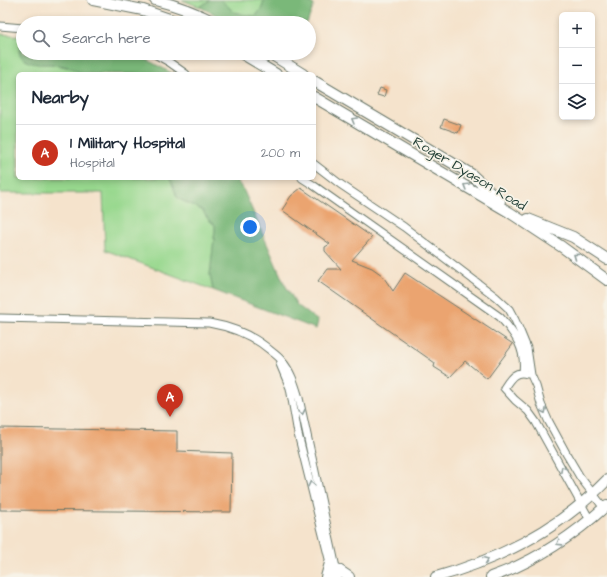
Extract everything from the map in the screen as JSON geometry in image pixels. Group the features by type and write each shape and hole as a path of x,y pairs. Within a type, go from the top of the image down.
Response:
{"main road":[{"path":"93,0 143,10 162,16"},
{"path":"154,0 202,16"},
{"path":"253,60 273,72"},
{"path":"280,60 300,72"},
{"name":"Roger Dyason Road","path":"316,81 471,174 512,213 573,236 607,259"},
{"name":"Roger Dyason Road","path":"316,98 509,212 562,247 607,280"},
{"path":"436,577 466,568 523,543 546,529 593,494 607,480"},
{"path":"491,577 528,561 570,535 606,507"},
{"path":"326,577 334,572 349,577"}],"street":[{"path":"0,26 16,27"},
{"path":"164,60 183,72"},
{"path":"316,166 340,184 404,227 496,297 509,309 525,342 531,375 541,404 557,438 580,477 593,494 606,507"},
{"path":"305,180 500,317 519,343 524,361 523,372"},
{"path":"500,317 509,309"},
{"path":"0,318 209,324 234,329 257,340 274,353 290,388 298,434 334,572"},
{"path":"531,375 523,372 515,374 504,388 528,411 536,422 590,520"}],"green space":[{"path":"182,0 210,0 200,7"},
{"path":"210,0 221,0 234,12 252,16 219,16 200,7"},
{"path":"221,0 264,0 262,8 256,16 252,16 233,12"},
{"path":"264,0 306,0 314,5 310,16 256,16 262,8"},
{"path":"0,34 16,35 16,60 31,60 37,64 51,64 75,69 79,72 16,72 16,180 170,180 177,197 202,210 208,219 215,225 210,275 213,290 105,250 103,193 0,193"},
{"path":"25,60 146,60 170,72 78,72 71,68 63,66 28,62"},
{"path":"170,180 236,180 244,191 284,283 297,305 318,321 316,329 213,290 210,275 215,225 208,219 202,210 177,197"}],"building":[{"path":"380,88 386,90 384,97 377,95"},
{"path":"444,119 461,125 458,133 441,127"},
{"path":"301,188 372,237 352,260 372,268 382,275 393,291 405,273 513,344 487,379 465,361 450,377 434,367 435,363 318,281 327,269 341,269 325,251 325,247 330,244 282,210 291,196"},
{"path":"0,428 177,431 177,451 232,453 231,512 0,510"}],"place":[{"name":"1 Military Hospital","path":"170,417"}]}
